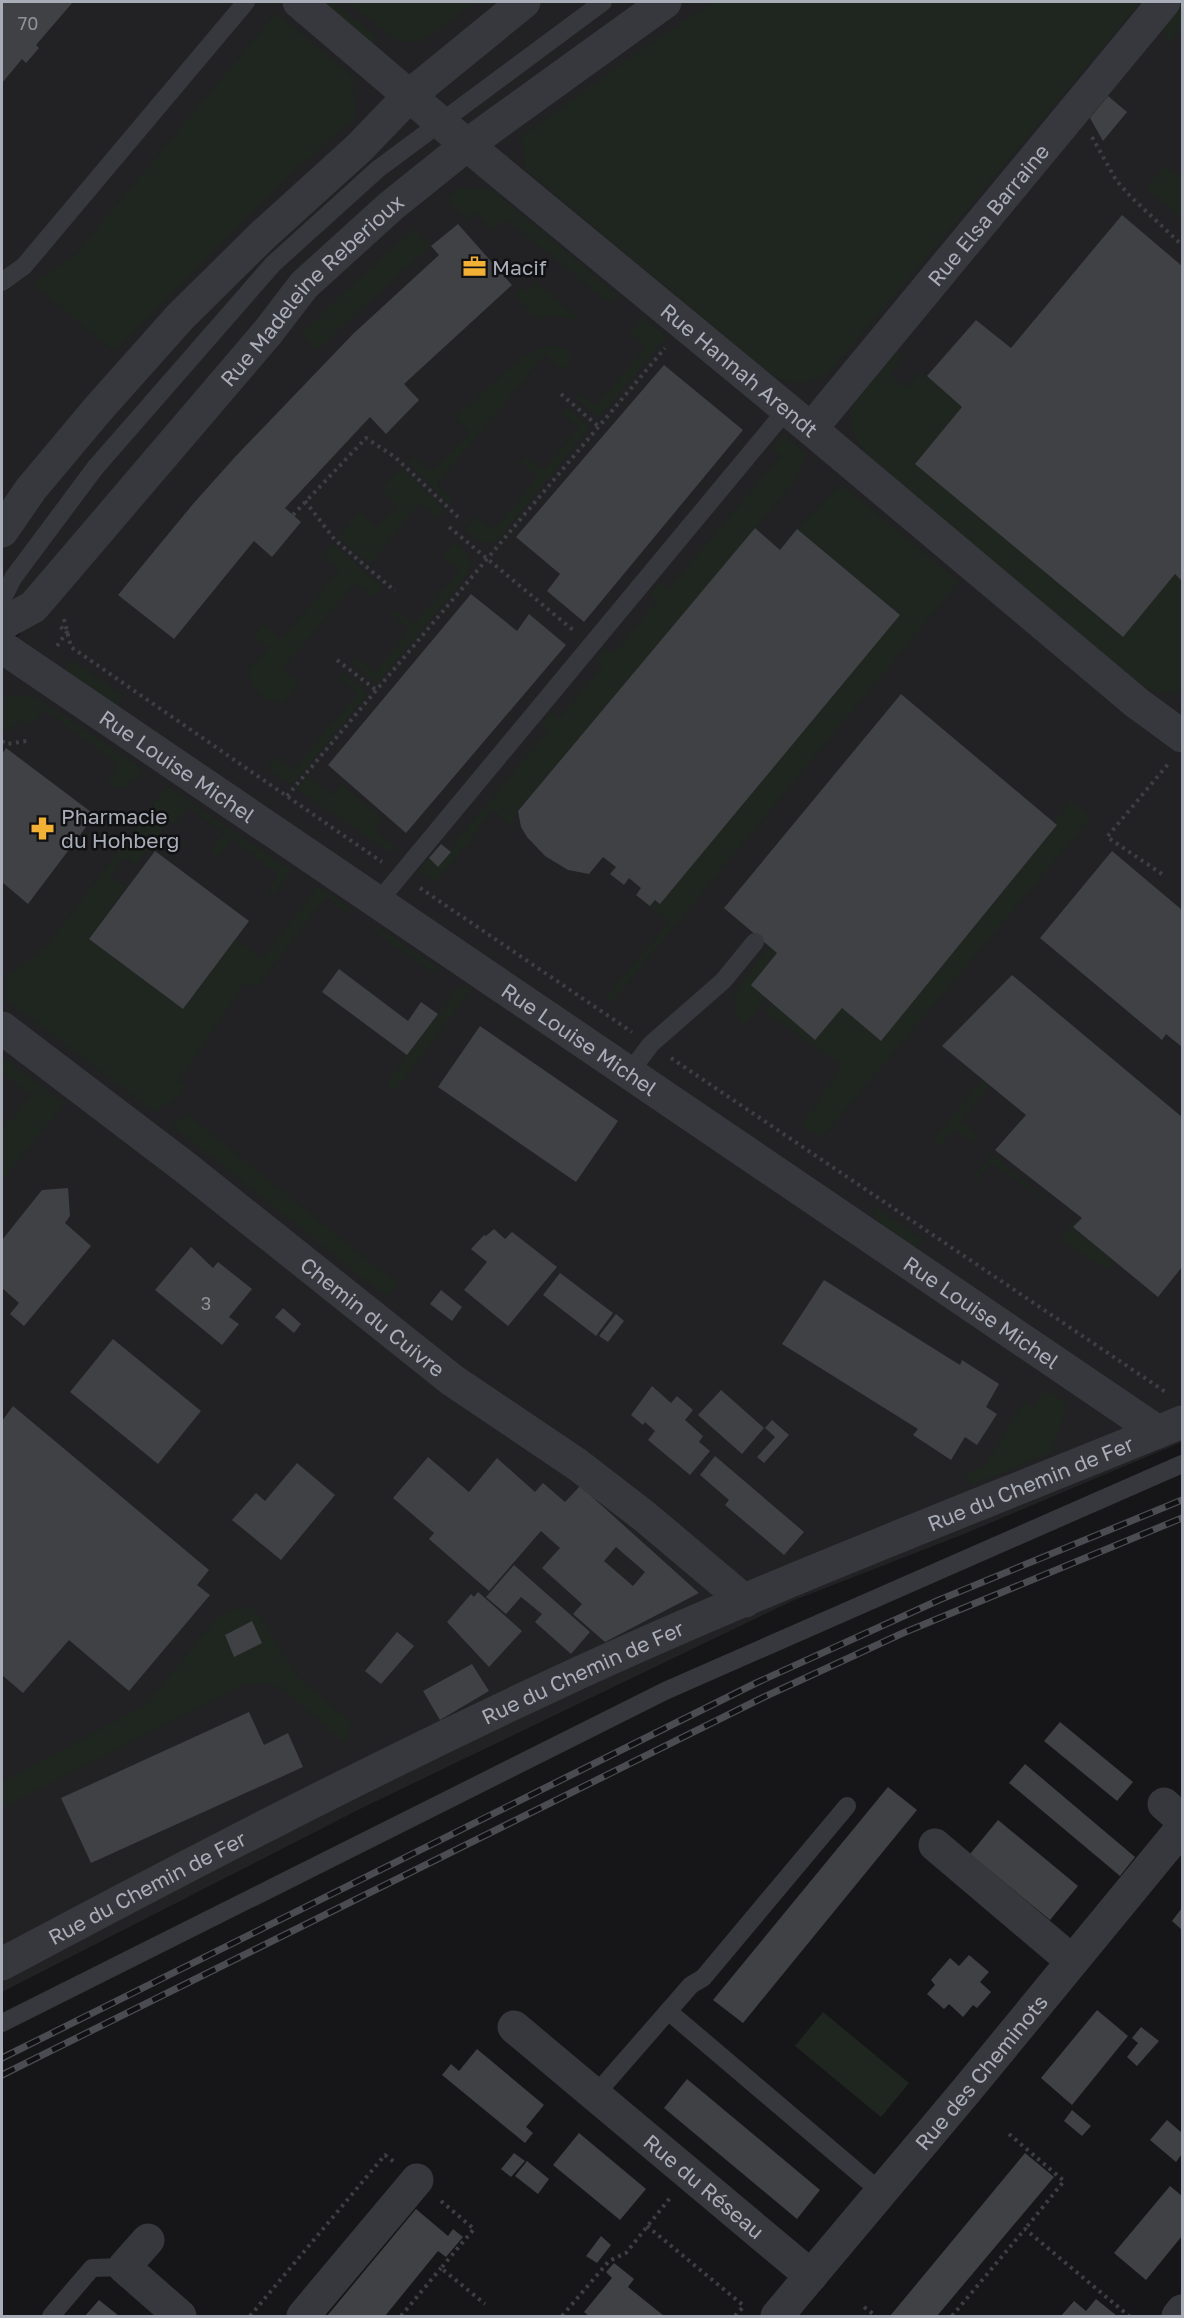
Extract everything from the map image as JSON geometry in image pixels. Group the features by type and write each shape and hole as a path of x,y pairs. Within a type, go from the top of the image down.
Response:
{"street":[{"name":"Rue Hannah Arendt","path":"298,2 1180,740"},
{"path":"2,531 31,489 180,317 263,234 359,148 410,95 524,2"},
{"name":"Rue Madeleine Reberioux","path":"2,624 33,606 41,598 148,469 268,332 304,285 402,196 467,145 665,2"},
{"name":"Rue Elsa Barraine","path":"799,419 1076,108 1164,2"},
{"name":"Rue Louise Michel","path":"2,647 629,1073 1171,1417"},
{"name":"Chemin du Cuivre","path":"2,1028 186,1168 292,1255 452,1380 504,1413 587,1472 745,1600"},
{"name":"Rue du Chemin de Fer","path":"2,1964 124,1899 556,1683 1171,1417"},
{"name":"Rue des Cheminots","path":"777,2316 1072,1961 1176,1818"},
{"path":"935,1845 1072,1961"},
{"name":"Rue du Réseau","path":"514,2027 811,2276"},
{"path":"303,2316 417,2180"},
{"path":"148,2240 124,2267 180,2316"},
{"path":"1178,2316 1182,2311"}],"lane":[{"path":"2,282 24,266 246,2"},
{"name":"Rue Madeleine Reberioux","path":"4,593 95,468 273,264 378,169 603,2"},
{"path":"378,902 591,646 799,419"},
{"path":"629,1073 651,1044 723,981 755,942"},
{"path":"2,2024 665,1691 1182,1464"},
{"path":"595,2096 691,1985 703,1977 847,1806"},
{"path":"668,2012 881,2192"},
{"path":"51,2316 92,2268 124,2267"}],"path":[{"path":"1076,108 1116,180 1182,245"},
{"path":"287,796 685,325"},
{"path":"561,394 599,427"},
{"path":"293,515 366,438 395,457 458,517"},
{"path":"305,501 335,540 395,591"},
{"path":"449,527 591,646"},
{"path":"63,616 71,647 651,1044 1171,1417"},
{"path":"52,653 67,632"},
{"path":"337,660 376,690"},
{"path":"1162,874 1107,837 1180,740"},
{"path":"2,741 6,744 27,741"},
{"path":"951,2316 1064,2181 1009,2134"},
{"path":"562,2316 609,2261 626,2253 690,2174"},
{"path":"647,2226 744,2306"},
{"path":"1025,2229 1129,2316"},
{"path":"401,2316 441,2268"},
{"path":"864,2307 876,2316"}],"shaded area":[{"path":"2,2 1182,2 1182,1442 964,1534 792,1601 362,1808 2,1992 2,658 35,614 2,592"},
{"path":"320,2 334,2 377,37 371,45"},
{"path":"348,2 476,2 422,42 396,41"},
{"path":"712,2 1141,2 829,373 801,383 771,375 526,170 521,137 625,61"},
{"path":"1182,3 1182,27 1169,43 1163,30 1165,24"},
{"path":"276,13 353,77 356,117 286,178 114,352 33,284 75,255"},
{"path":"1165,166 1182,180 1182,219 1146,188"},
{"path":"458,189 492,189 621,298 610,301 604,299 506,219 492,231 475,212 466,220 447,198"},
{"path":"414,228 430,246 317,350 301,333"},
{"path":"536,282 577,317 574,320 554,316 534,318 514,295 522,288 527,292"},
{"path":"642,317 667,336 599,418 575,397 578,392 596,406 646,347 630,333"},
{"path":"549,346 566,349 571,354 570,362 563,370 545,355 437,484 453,499 449,504 408,462 414,456 430,472 470,434 455,417 524,355"},
{"path":"896,352 904,356 890,374 906,388 921,371 962,407 915,464 1122,637 1175,574 1182,581 1182,690 1163,693 1147,688 1136,681 868,457 852,429 852,407 855,398"},
{"path":"566,407 590,428 498,540 488,543 480,541 464,530 476,516 494,530 537,477 521,462 526,457 543,470 579,428 561,413"},
{"path":"784,434 806,454 796,480 518,811 514,817 513,828 493,810 435,883 418,871 429,858 438,867 451,852 449,850 548,730 541,724 551,712 559,718 603,665 596,659 605,647 613,654 657,601 650,594 659,582 668,589 781,456 772,448"},
{"path":"402,468 444,510 438,518 420,503 370,564 338,537 360,511 377,527 398,506 381,489"},
{"path":"841,484 959,582 612,1002 606,997 669,922 650,906 899,615 797,529"},
{"path":"454,542 466,552 470,559 469,573 377,684 352,663 357,658 375,672 410,630 393,615 397,610 414,624 459,571 442,556"},
{"path":"333,543 382,587 373,597 355,583 283,669 300,684 284,702 264,698 252,684 248,670 269,648 254,637 264,624 282,639 339,570 323,555"},
{"path":"72,660 123,695 116,707 64,671"},
{"path":"344,673 368,694 292,785 266,768 276,756 293,770 357,694 340,678"},
{"path":"32,695 143,769 127,786 118,788 106,784 119,765 44,709 30,726 23,720 2,734 2,697"},
{"path":"308,776 332,795 342,784 383,819 374,830 395,847 390,852 297,789"},
{"path":"167,786 292,871 275,893 266,893 279,875 232,839 218,857 210,851 224,833 188,807 175,824 170,821 136,865 125,857 111,875 126,887 89,939 183,1009 236,939 262,959 318,886 351,908 348,913 326,897 257,987 245,983 178,1081 185,1084 181,1094 168,1106 163,1104 156,1113 5,999 7,976 46,947"},
{"path":"1071,801 1091,818 822,1138 802,1125 842,1066 765,1012 773,1003 815,1040 842,1008 881,1041 1057,825 1055,821"},
{"path":"378,927 438,968 434,974 374,931"},
{"path":"769,946 777,953 767,998 744,1025 735,1013 734,993"},
{"path":"461,984 471,990 396,1090 386,1084"},
{"path":"6,1059 65,1104 2,1180 2,1130 31,1095 2,1073 2,1064"},
{"path":"983,1079 990,1085 960,1121 977,1136 971,1142 954,1129 940,1146 933,1140"},
{"path":"187,1114 398,1284 387,1297 171,1125"},
{"path":"992,1154 1053,1206 991,1163 977,1181 974,1179 975,1174"},
{"path":"873,1205 923,1239 916,1249 882,1226 874,1213"},
{"path":"1074,1220 1077,1222 1073,1228 1114,1261 1108,1267 1103,1267 1061,1240"},
{"path":"1045,1389 1068,1404 1051,1453 974,1484 962,1476 984,1466 1024,1402 1033,1408"},
{"path":"250,1606 256,1611 300,1679 352,1723 345,1743 284,1690 263,1682 241,1686 2,1808 2,1782 145,1705 218,1617 230,1610"},
{"path":"823,2012 909,2083 881,2117 795,2046"}],"building":[{"path":"2,2 73,2 36,45 39,48 26,63 22,59 2,83"},
{"path":"1108,96 1127,112 1103,141 1090,118"},
{"path":"1122,215 1182,266 1182,581 1175,574 1123,637 915,464 962,407 927,376 976,320 1011,348"},
{"path":"458,224 512,285 404,384 419,400 386,434 370,417 285,508 301,522 272,557 254,541 174,639 118,595 235,457 353,334 439,255 431,246"},
{"path":"664,365 743,430 584,622 547,591 560,574 516,537"},
{"path":"755,528 780,550 797,529 900,615 660,904 655,900 650,906 636,895 641,888 629,878 624,885 610,874 616,867 603,857 589,874 568,870 545,856 521,827 518,811"},
{"path":"471,594 517,631 529,614 566,645 406,833 328,765"},
{"path":"901,694 1057,825 881,1041 842,1008 815,1040 751,985 777,953 724,908"},
{"name":"Pharmacie du Hohberg","path":"6,748 95,815 28,904 2,882 2,754"},
{"path":"441,844 451,852 438,867 429,858"},
{"path":"155,851 249,921 183,1009 89,939"},
{"path":"1112,851 1182,910 1182,1047 1166,1034 1162,1040 1040,938"},
{"path":"339,969 408,1021 421,1002 438,1014 407,1055 322,992"},
{"path":"1012,975 1182,1117 1182,1267 1158,1297 1073,1227 1082,1218 995,1150 1026,1115 942,1046"},
{"path":"480,1026 618,1121 576,1182 438,1087"},
{"path":"68,1188 70,1216 65,1223 91,1246 24,1326 10,1314 19,1303 2,1288 2,1240 42,1190"},
{"path":"494,1229 505,1239 512,1232 557,1267 508,1326 464,1290 487,1262 471,1249 484,1235 486,1236"},
{"path":"191,1247 213,1268 218,1262 252,1289 229,1317 239,1324 222,1345 155,1290"},
{"path":"560,1273 613,1313 596,1336 543,1295"},
{"path":"824,1280 960,1365 962,1360 999,1384 986,1407 997,1414 977,1445 965,1437 951,1460 913,1435 918,1429 782,1344"},
{"path":"441,1290 462,1307 452,1321 430,1304"},
{"path":"283,1308 301,1324 294,1333 275,1317"},
{"path":"616,1314 624,1321 608,1342 599,1336"},
{"path":"113,1339 201,1411 158,1464 70,1392"},
{"path":"652,1386 671,1403 677,1396 693,1410 685,1420 703,1436 699,1442 710,1451 690,1475 648,1440 655,1431 645,1422 643,1425 631,1415"},
{"path":"721,1390 764,1428 742,1454 698,1415"},
{"path":"13,1406 209,1570 197,1585 210,1595 129,1691 69,1640 23,1693 2,1675 2,1421"},
{"path":"772,1420 789,1435 764,1463 757,1457 775,1437 765,1428"},
{"path":"715,1456 804,1532 784,1555 725,1505 729,1500 700,1475"},
{"path":"428,1457 469,1492 497,1458 535,1492 543,1483 565,1502 580,1486 699,1593 605,1642 573,1614 582,1604 542,1568 560,1548 541,1531 489,1591 429,1539 434,1533 393,1498","holes":["616,1547 645,1572 633,1586 604,1561"]},
{"path":"297,1463 335,1495 281,1560 232,1520 256,1493 265,1501"},
{"path":"514,1565 590,1632 571,1654 535,1622 542,1614 521,1597 506,1614 486,1597"},
{"path":"478,1592 522,1631 489,1667 447,1622 471,1594 474,1597"},
{"path":"252,1621 262,1643 234,1657 225,1635"},
{"path":"397,1632 414,1646 381,1684 365,1671"},
{"path":"472,1664 489,1691 440,1720 423,1691"},
{"path":"249,1712 264,1745 288,1733 303,1767 91,1863 61,1798"},
{"path":"1060,1722 1133,1782 1117,1801 1044,1741"},
{"path":"1025,1764 1135,1857 1120,1876 1009,1783"},
{"path":"888,1787 917,1810 743,2023 713,2000"},
{"path":"998,1820 1078,1886 1050,1920 970,1854"},
{"path":"1182,1908 1182,1930 1172,1921"},
{"path":"969,1955 989,1972 980,1982 991,1992 977,2008 973,2005 963,2017 949,2004 944,2009 927,1994 935,1985 931,1980 950,1958 959,1966"},
{"path":"1097,2010 1128,2036 1072,2105 1041,2078"},
{"path":"1141,2027 1159,2041 1137,2066 1127,2057 1138,2043 1132,2038"},
{"path":"477,2049 544,2105 526,2127 533,2133 525,2143 442,2075 451,2064 459,2071"},
{"path":"687,2079 820,2190 797,2219 664,2108"},
{"path":"1072,2110 1091,2126 1082,2136 1064,2121"},
{"path":"1167,2120 1182,2133 1182,2154 1176,2162 1150,2140"},
{"path":"579,2133 646,2189 620,2220 553,2165"},
{"path":"514,2153 525,2161 511,2177 501,2169"},
{"path":"1025,2153 1054,2177 937,2316 890,2316"},
{"path":"527,2161 549,2179 538,2194 515,2176"},
{"path":"1170,2186 1182,2196 1182,2236 1146,2280 1114,2253"},
{"path":"416,2209 448,2236 453,2229 463,2237 446,2257 438,2251 385,2316 327,2316"},
{"path":"601,2236 611,2245 597,2263 586,2256"},
{"path":"614,2263 634,2279 628,2287 664,2316 589,2316 584,2312 612,2278 606,2272"},
{"path":"1096,2299 1117,2316 1061,2316 1074,2301 1086,2311"},
{"path":"99,2300 119,2316 85,2316"}],"railway":[{"path":"2,2058 756,1683 939,1600 1182,1500"},
{"path":"2,2075 764,1697 903,1633 1182,1518"}],"place":[{"name":"Macif","path":"474,267"},
{"name":"Pharmacie du Hohberg","path":"43,828"}]}
